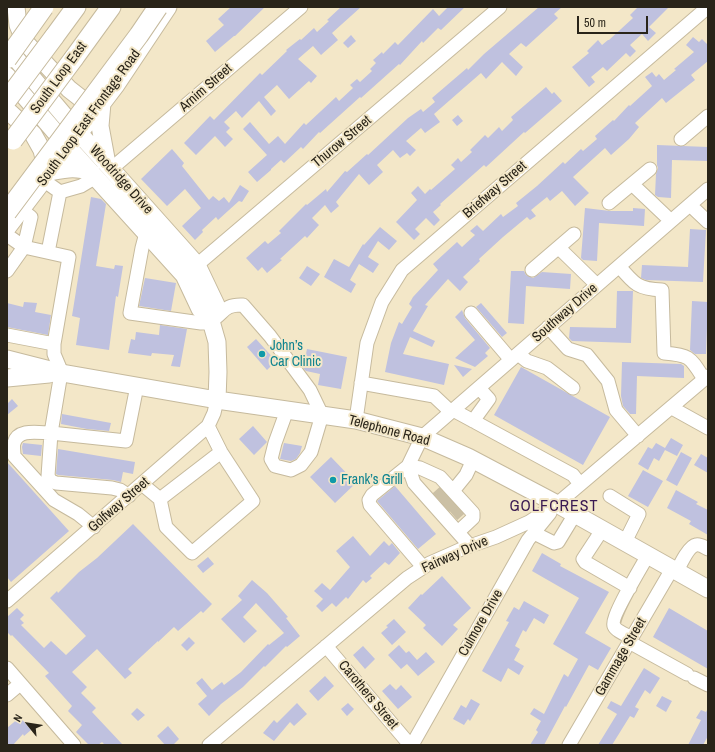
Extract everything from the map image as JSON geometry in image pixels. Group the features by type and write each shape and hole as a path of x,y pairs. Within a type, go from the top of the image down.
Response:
{"highway":[{"path":"7,58 44,7"},
{"name":"South Loop East","path":"7,100 76,7"},
{"name":"South Loop East","path":"10,144 112,7"},
{"path":"14,210 139,35 162,11"}],"main road":[{"path":"7,18 15,7"},
{"path":"7,110 33,134 42,150 47,175 72,168 102,171 100,126 102,103 83,100 69,89 25,42 18,25 15,7"},
{"name":"South Loop East Frontage Road","path":"7,228 14,210 47,175 102,103 162,11"},
{"name":"Woodridge Drive","path":"7,48 79,133 102,171 146,233 190,270"},
{"name":"Woodridge Drive","path":"7,76 68,147 102,171 190,270 200,309 211,321 217,342 217,400"},
{"name":"Telephone Road","path":"7,359 61,373 217,400 356,420 422,437 473,460 557,504 708,589"},
{"name":"Telephone Road","path":"7,378 61,373"}],"street":[{"name":"Arnim Street","path":"60,192 81,186 102,171 301,7"},
{"name":"Thurow Street","path":"190,270 500,7"},
{"name":"Briefway Street","path":"356,420 367,343 382,302 402,270 708,7"},
{"path":"681,139 706,120"},
{"path":"609,203 650,169"},
{"path":"47,175 60,192 48,252"},
{"path":"632,184 671,221"},
{"name":"Southway Drive","path":"422,437 708,189"},
{"path":"690,205 708,222"},
{"path":"7,271 24,247 31,217 14,210"},
{"path":"146,233 130,313 201,323 211,321 229,307 243,305 270,336 310,390 322,415 312,452 301,465 291,470 275,466 271,459 287,410"},
{"path":"532,270 574,234"},
{"path":"7,235 24,247 69,257 54,344 54,354 61,373 51,433 48,476 51,481 112,488 120,490 129,496"},
{"path":"558,248 597,285"},
{"path":"619,266 630,279 639,286 648,290 662,290 664,352 680,354 688,358 706,378"},
{"path":"472,313 514,357 547,368 573,388"},
{"path":"548,327 568,349 587,355 608,382 616,410 638,436"},
{"path":"7,335 54,344"},
{"name":"Fairway Drive","path":"209,745 407,578 430,563 496,537 529,522 557,504 706,378"},
{"path":"361,383 434,396 452,411 473,420 573,475 580,484"},
{"path":"94,527 78,514 54,500 14,456 14,442 19,435 25,432 51,433 126,441 137,386"},
{"path":"473,420 489,399 479,388"},
{"name":"Golfway Street","path":"7,601 94,527 208,426 214,413 217,400"},
{"path":"672,408 708,428"},
{"path":"143,484 160,499 166,527 192,553 254,501 221,452 208,426"},
{"path":"422,437 408,466 372,495 369,500 370,505 423,567"},
{"path":"160,499 221,452"},
{"path":"449,502 466,475 473,460"},
{"path":"408,466 414,483 474,516 458,532"},
{"path":"408,466 420,468 440,477 458,532 470,546"},
{"path":"610,496 639,514 625,542"},
{"name":"Culmore Drive","path":"411,745 528,540 557,504"},
{"path":"534,533 554,543 558,542 575,514"},
{"path":"602,530 583,559 584,562 630,588"},
{"name":"Gammage Street","path":"569,745 674,570 690,548 698,544 708,549"},
{"path":"648,555 617,610 613,622 614,627 631,640 708,686"},
{"name":"Carothers Street","path":"326,646 411,745"},
{"path":"7,668 74,745"},
{"path":"7,695 20,684"}],"building":[{"path":"231,7 265,7 235,36 215,52 206,41 224,25 218,19"},
{"path":"341,7 361,7 332,33 338,40 321,55 313,46 298,59 317,76 311,83 309,81 289,99 277,85 264,97 276,111 271,116 259,101 242,118 236,111 224,122 230,128 226,132 233,139 225,147 215,136 196,155 184,143 210,116 214,120 260,73 262,75 287,51 286,50 300,39 301,40 314,28 317,32"},
{"path":"448,7 465,7 441,30 438,28 423,43 422,41 400,65 399,64 361,98 360,97 320,133 319,132 303,149 301,147 284,163 281,160 257,182 248,172 267,155 243,129 250,122 269,144 278,136 285,144 304,123 306,125 336,97 339,101 353,88 350,85 357,79 360,82 372,71 370,69 376,63 373,60 382,52 383,54 395,42 398,45 433,9 439,16"},
{"path":"539,7 562,7 554,14 558,18 526,47 521,43 509,54 523,67 516,76 502,62 486,79 481,73 434,114 440,122 425,133 421,128 406,141 416,150 410,156 407,153 400,158 393,150 377,165 383,172 369,185 359,174 336,202 339,206 331,213 325,205 312,218 319,225 307,238 305,236 280,259 282,260 267,273 262,267 258,271 246,258 265,241 268,244 281,233 279,231 306,204 307,205 326,189 327,192 345,171 347,172 367,154 368,155 408,118 421,109 423,112 435,102 432,98 467,68 468,70 484,54"},
{"path":"638,7 669,7 649,27 656,33 648,41 642,34 630,45 636,51 630,57 626,53 607,71 603,67 591,77 595,82 589,87 572,67 589,53 587,51 598,40 602,45 609,40 633,18 630,15"},
{"path":"351,35 356,41 348,48 343,43"},
{"path":"693,37 699,42 702,39 708,45 708,61 691,75 695,80 666,103 662,98 635,123 639,127 629,139 611,155 605,148 573,177 589,193 575,206 562,191 550,201 547,197 531,210 536,216 530,220 527,217 479,259 480,261 463,277 468,282 460,291 448,279 425,305 428,306 413,331 435,341 432,347 410,337 403,354 449,364 444,385 385,372 391,343 399,322 402,324 412,307 409,304 413,297 438,270 433,264 457,242 462,247 475,235 470,231 477,225 483,231 501,214 503,217 518,206 516,203 563,162 565,164 581,149 583,151 597,139 595,136 613,120 614,121 629,105 630,106 652,86 645,77 652,72 656,77 659,74 664,80 676,70 674,69 694,52 686,45"},
{"path":"546,87 552,94 554,92 562,101 525,133 524,132 486,167 484,165 440,204 441,205 433,212 440,220 434,226 426,218 415,229 420,234 414,240 396,222 417,200 411,193 418,186 425,194 430,189 431,190 455,169 451,165 458,158 461,162 472,152 470,150 485,135 488,138 499,127 502,131 513,120 511,117"},
{"path":"458,115 463,121 457,126 452,120"},
{"path":"657,145 708,147 708,161 672,160 671,198 658,197 655,195 656,174 658,168"},
{"path":"172,149 184,163 182,166 209,200 213,196 219,201 224,197 229,203 240,185 249,191 242,202 239,201 218,220 216,217 202,230 203,232 195,240 182,226 201,208 185,189 167,206 141,179"},
{"path":"91,197 101,199 106,204 96,266 114,269 115,265 123,266 118,297 116,296 109,350 76,345 80,318 72,316"},
{"path":"585,208 610,211 633,211 633,208 645,209 644,226 599,223 597,261 583,260 581,258"},
{"path":"380,227 397,241 389,250 378,241 368,257 379,264 373,273 359,264 350,280 356,284 351,293 324,277 334,259 349,267 363,244 364,245"},
{"path":"690,229 706,230 703,282 646,280 641,278 642,265 688,267"},
{"path":"307,266 320,274 311,286 299,278"},
{"path":"511,271 524,271 526,275 533,278 542,272 571,274 570,289 526,286 524,324 508,323"},
{"path":"145,278 176,283 171,311 139,306"},
{"path":"617,291 633,291 631,343 572,341 569,338 570,327 616,328"},
{"path":"692,301 708,302 706,354 695,354 690,350"},
{"path":"24,302 37,303 35,312 51,315 48,335 7,327 7,303 23,307"},
{"path":"481,303 507,333 502,337 476,307"},
{"path":"462,310 465,318 490,348 485,353 488,356 475,367 455,358 475,340 455,317"},
{"path":"160,325 187,329 180,367 171,366 174,355 152,353 151,356 128,353 131,339 135,340 136,332 159,335"},
{"name":"John’s Car Clinic","path":"256,339 276,361 267,370 247,347"},
{"path":"307,349 347,357 341,389 318,385 320,374 306,371 303,368"},
{"path":"622,362 681,364 684,366 684,378 637,376 636,414 630,414 623,406 621,396"},
{"path":"454,365 472,369 463,377"},
{"path":"521,367 610,417 583,465 494,415"},
{"path":"12,399 18,406 7,415 7,404"},
{"path":"62,414 111,423 109,431 61,424"},
{"path":"253,426 267,442 254,455 239,439"},
{"path":"671,438 683,445 677,456 665,450 659,461 654,458 648,470 638,464 648,447 652,449 656,443 665,448"},
{"path":"23,443 42,445 41,456 23,454"},
{"path":"284,443 302,446 296,459 291,461 280,459"},
{"path":"58,449 135,462 133,474 123,472 121,482 58,475 56,474"},
{"path":"681,452 692,458 677,486 666,480"},
{"path":"701,454 708,458 708,473 694,465"},
{"name":"Frank’s Grill","path":"331,457 356,483 335,503 310,477"},
{"path":"7,462 69,531 11,582 7,577"},
{"path":"643,470 663,481 648,507 628,496"},
{"path":"395,486 436,534 418,549 377,501"},
{"path":"676,490 698,502 696,504 708,510 708,535 689,524 691,521 667,508"},
{"path":"133,524 212,604 203,613 201,611 178,631 174,627 128,669 132,673 125,679 97,649 72,672 87,687 81,693 96,708 92,712 123,745 105,745 102,742 98,745 89,745 76,732 82,725 68,711 72,706 45,676 49,673 12,635 11,636 7,632 7,617 17,608 24,615 20,619 24,623 21,625 44,648 51,641 66,655 86,636 50,598 57,591 58,593 79,572 97,558"},
{"path":"353,536 370,556 384,541 389,546 392,543 400,553 389,565 385,562 370,576 372,578 366,583 363,580 348,599 346,597 336,607 332,603 322,612 316,606 323,599 314,591 322,583 330,590 350,567 336,551"},
{"path":"542,553 561,564 560,566 609,592 585,633 611,648 598,670 589,665 544,745 530,745 538,732 536,730 541,721 530,714 534,708 544,714 564,674 568,677 578,659 553,644 579,598 532,571"},
{"path":"208,557 214,564 203,573 197,566"},
{"path":"442,576 471,608 453,625 458,629 442,646 423,628 426,625 408,608 421,594 422,595"},
{"path":"252,580 267,593 288,617 286,618 300,636 287,647 286,646 243,687 221,704 209,716 198,704 207,696 196,683 202,678 212,690 222,682 224,685 241,672 268,644 269,645 284,633 256,603 243,617 257,631 244,643 221,619 242,600 238,596"},
{"path":"524,601 549,615 544,624 534,618 526,632 523,630 515,646 520,649 514,660 524,666 519,675 508,668 501,682 482,671 509,622 506,621 514,607 519,610"},
{"path":"669,608 708,631 708,669 653,637"},
{"path":"394,619 406,632 392,645 381,633"},
{"path":"189,637 195,643 187,651 181,645"},
{"path":"399,645 406,653 409,651 417,660 426,652 435,662 418,676 407,664 401,669 388,655"},
{"path":"363,646 375,659 365,669 353,655"},
{"path":"644,668 660,678 650,694 645,690 635,707 639,709 634,718 630,716 612,745 598,745 617,714 607,708 611,701 621,706"},
{"path":"325,676 334,686 318,701 309,691"},
{"path":"390,684 396,690 401,685 412,697 398,709 382,691"},
{"path":"662,696 672,701 666,712 656,706"},
{"path":"471,699 480,704 470,721 468,719 464,725 453,719 461,705 466,708"},
{"path":"297,703 307,714 294,726 290,722 274,741 263,733 274,720 277,723"},
{"path":"348,703 354,709 347,716 341,709"},
{"path":"137,708 145,715 138,721 131,714"},
{"path":"708,708 708,736 703,745 688,745 701,720 696,718 701,710 706,712"},
{"path":"20,717 31,730 24,736 23,734 13,745 7,745 7,728"},
{"path":"168,726 179,739 173,745 165,745 157,736"}],"tunnel":[{"path":"437,498 446,490"},
{"path":"445,507 454,499"},
{"path":"453,515 461,508"}],"place":[{"name":"John’s Car Clinic","path":"262,354"},
{"name":"Frank’s Grill","path":"333,480"}],"district":[{"name":"GOLFCREST","path":"554,507"}]}
